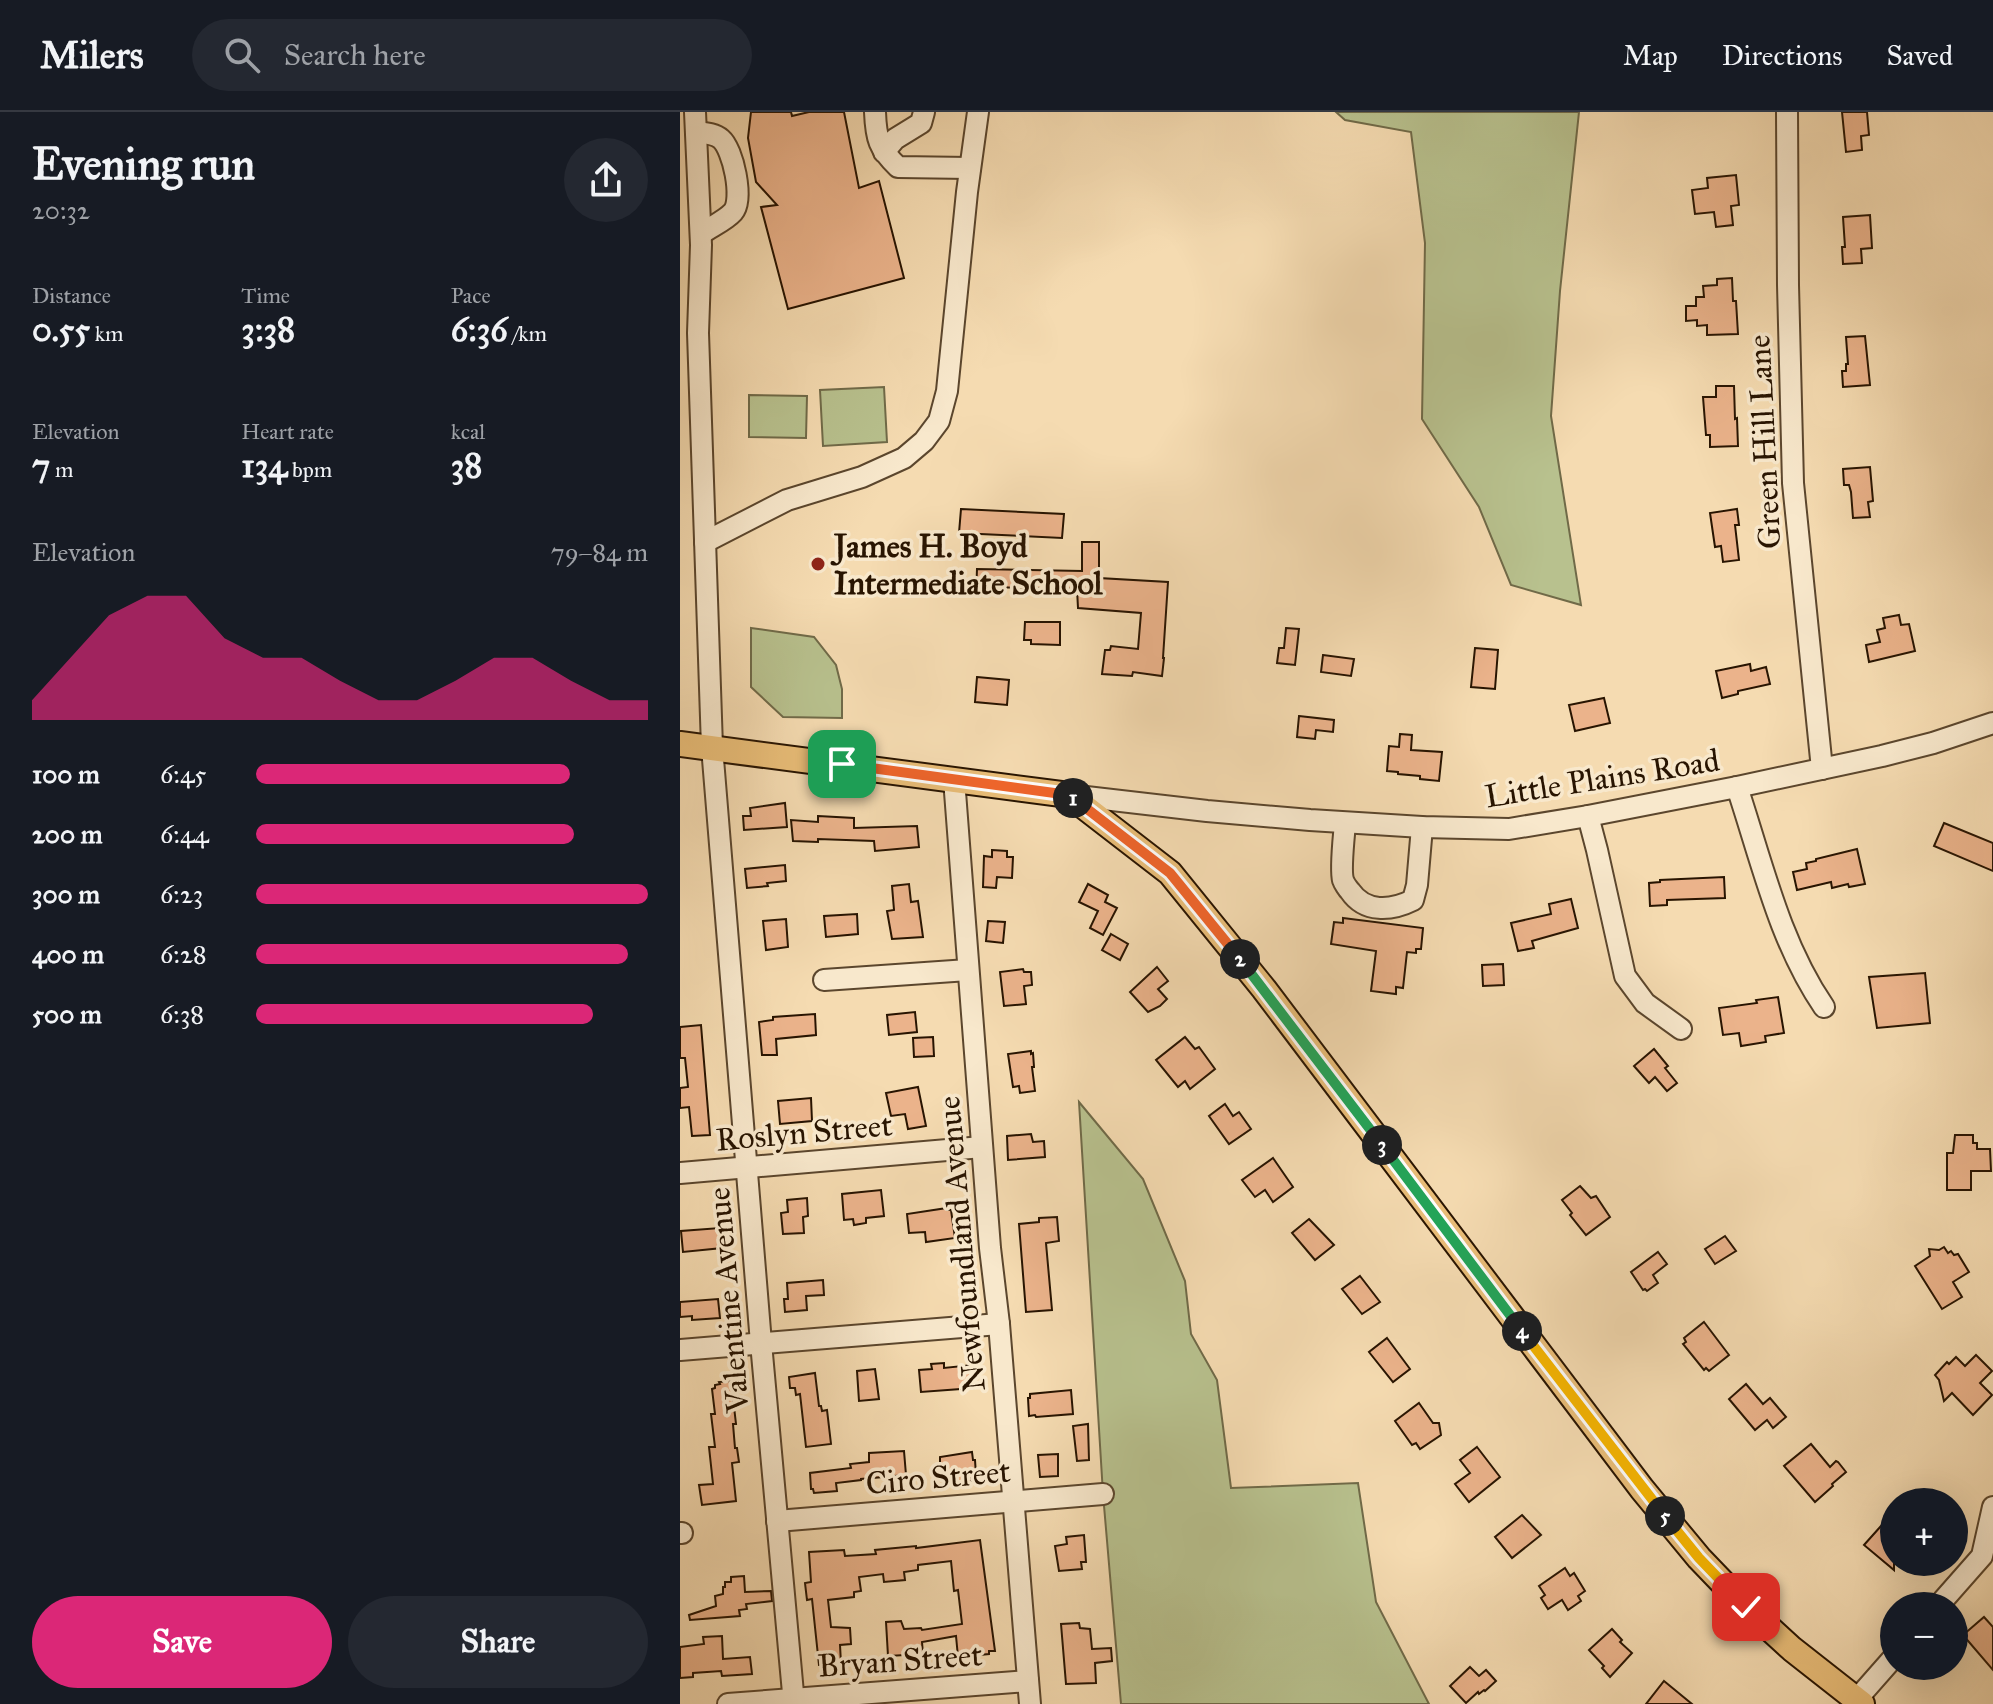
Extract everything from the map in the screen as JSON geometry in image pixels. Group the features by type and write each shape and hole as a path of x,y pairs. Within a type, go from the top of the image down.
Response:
{"main road":[{"path":"680,744 1069,795 1170,873 1264,989 1642,1489 1699,1558 1792,1649 1860,1702"}],"street":[{"path":"875,112 876,138 898,167 970,168"},
{"path":"884,152 895,139 921,123 924,112"},
{"path":"705,542 787,500 862,477 904,458 924,441 939,421 947,391 978,112"},
{"name":"Green Hill Lane","path":"1787,112 1793,483 1822,769"},
{"path":"696,122 727,146 737,182 737,204 733,212 701,234"},
{"name":"Valentine Avenue","path":"696,122 701,234 698,333 712,747 794,1701"},
{"name":"Little Plains Road","path":"1069,795 1345,823 1509,829 1822,769 1933,743 1993,723"},
{"name":"Newfoundland Avenue","path":"954,779 990,1248 1030,1704"},
{"path":"1737,787 1780,923 1807,982 1824,1007"},
{"path":"1588,816 1625,976 1645,1003 1681,1029"},
{"path":"1345,823 1343,882 1354,897 1366,905 1384,909 1400,907 1413,900 1422,827"},
{"path":"824,980 968,970"},
{"name":"Roslyn Street","path":"680,1173 982,1147"},
{"path":"680,1350 999,1324"},
{"name":"Ciro Street","path":"777,1521 1103,1494"},
{"path":"1950,1592 1982,1556 1993,1507"},
{"path":"1860,1702 1880,1676"},
{"name":"Bryan Street","path":"728,1704 1028,1681"}],"green space":[{"path":"1336,112 1579,112 1560,291 1551,416 1581,605 1511,585 1479,507 1422,419 1425,243 1411,132 1345,120"},
{"path":"884,387 887,442 823,446 820,390"},
{"path":"749,395 807,396 806,438 749,437"},
{"path":"751,628 814,637 836,665 842,689 842,718 783,717 751,687"},
{"path":"1079,1102 1143,1179 1185,1281 1191,1334 1217,1380 1231,1488 1358,1483 1376,1602 1429,1704 1121,1704 1103,1494"}],"building":[{"path":"751,112 791,112 792,116 809,112 844,112 859,188 879,181 904,278 788,309 761,207 777,205 756,182 748,138"},
{"path":"1842,112 1867,112 1869,135 1861,136 1862,150 1846,152"},
{"path":"1736,175 1739,205 1731,206 1733,225 1716,227 1714,212 1695,214 1692,190 1708,188 1707,178"},
{"path":"1870,215 1872,248 1861,249 1862,263 1843,264 1843,217"},
{"path":"1732,278 1738,334 1707,335 1707,325 1697,326 1697,320 1686,321 1686,306 1696,306 1696,297 1704,297 1703,286 1717,285 1717,279"},
{"path":"1865,336 1870,385 1843,387 1842,371 1846,371 1848,364 1846,337"},
{"path":"1716,386 1734,386 1738,446 1710,447 1703,397 1716,397"},
{"path":"1870,467 1873,501 1868,502 1870,517 1853,518 1851,492 1849,485 1844,485 1843,469"},
{"path":"961,509 1064,514 1062,538 959,533"},
{"path":"1737,509 1739,525 1735,525 1739,560 1723,562 1721,546 1715,547 1710,513"},
{"path":"1082,542 1099,542 1099,578 1168,582 1162,676 1133,672 1132,676 1102,674 1105,650 1110,650 1111,646 1138,649 1141,613 1078,608 1077,589 989,587 989,596 976,596 977,569 1082,571"},
{"path":"1899,615 1901,625 1909,624 1915,651 1869,662 1866,645 1880,642 1877,630 1885,628 1883,618"},
{"path":"1025,622 1060,622 1060,645 1031,644 1031,640 1024,640"},
{"path":"1286,628 1299,629 1295,665 1277,663 1279,648 1284,648"},
{"path":"1475,648 1498,650 1495,689 1471,687"},
{"path":"1323,655 1354,659 1351,676 1321,672"},
{"path":"1750,664 1751,671 1766,667 1770,684 1722,698 1716,671"},
{"path":"977,677 1009,680 1007,705 975,702"},
{"path":"1604,698 1610,723 1575,731 1569,705"},
{"path":"1299,716 1334,720 1333,732 1316,730 1315,739 1297,737"},
{"path":"1400,734 1412,735 1411,750 1442,752 1439,781 1387,771 1389,746 1399,747"},
{"path":"785,803 787,827 744,830 743,816 751,816 750,808"},
{"path":"818,816 854,818 854,828 917,826 919,847 875,851 874,841 793,841 791,820 818,822"},
{"path":"1944,823 1993,843 1993,871 1934,846"},
{"path":"1857,849 1865,884 1832,888 1831,882 1797,890 1793,872 1807,869 1806,863"},
{"path":"992,850 1007,851 1007,857 1013,857 1012,878 997,877 996,888 983,887 984,856 992,857"},
{"path":"785,865 786,881 747,888 745,869"},
{"path":"1724,877 1725,898 1667,900 1667,905 1650,906 1649,883"},
{"path":"909,884 911,902 918,901 923,937 892,939 887,911 894,910 892,886"},
{"path":"1088,884 1108,895 1105,902 1117,908 1103,935 1090,928 1098,911 1079,902"},
{"path":"1571,899 1578,928 1532,941 1534,948 1518,951 1511,923 1551,914 1549,904"},
{"path":"857,914 858,934 826,937 824,916"},
{"path":"1343,918 1423,928 1421,949 1416,949 1416,953 1407,952 1403,988 1396,987 1396,994 1371,991 1376,951 1331,944 1334,922 1343,923"},
{"path":"786,919 788,947 766,950 763,921"},
{"path":"988,921 1005,922 1003,943 986,941"},
{"path":"1111,934 1128,944 1120,960 1102,950"},
{"path":"1503,964 1504,985 1483,986 1482,965"},
{"path":"1157,967 1168,981 1158,989 1167,999 1148,1012 1130,992"},
{"path":"1023,969 1024,972 1031,972 1032,985 1024,986 1026,1004 1004,1006 1000,972"},
{"path":"1925,973 1930,1023 1877,1028 1869,977"},
{"path":"1778,997 1784,1033 1765,1036 1766,1042 1741,1046 1739,1033 1723,1035 1719,1008"},
{"path":"915,1012 917,1032 889,1035 887,1015"},
{"path":"815,1014 816,1035 776,1039 777,1055 762,1055 759,1022 773,1020 773,1017"},
{"path":"701,1025 710,1135 692,1136 689,1107 680,1108 680,1088 688,1087 685,1058 680,1058 680,1027"},
{"path":"933,1037 934,1056 914,1057 913,1038"},
{"path":"1185,1037 1195,1049 1199,1047 1215,1069 1190,1089 1185,1081 1178,1087 1156,1060"},
{"path":"1654,1049 1677,1083 1667,1091 1655,1077 1649,1083 1634,1066"},
{"path":"1031,1051 1035,1091 1020,1093 1019,1086 1013,1087 1008,1054"},
{"path":"918,1087 926,1126 908,1129 905,1114 891,1116 886,1093"},
{"path":"811,1098 812,1121 780,1124 778,1101"},
{"path":"1225,1104 1233,1116 1239,1112 1251,1129 1229,1144 1209,1116"},
{"path":"1031,1134 1033,1142 1044,1141 1045,1157 1008,1160 1007,1136"},
{"path":"1955,1135 1973,1135 1977,1149 1990,1149 1991,1171 1971,1171 1971,1190 1947,1190 1947,1153 1953,1153"},
{"path":"1273,1158 1293,1187 1273,1202 1265,1190 1255,1197 1242,1180"},
{"path":"1580,1186 1591,1198 1596,1196 1610,1217 1586,1235 1562,1200"},
{"path":"881,1190 884,1216 866,1218 866,1223 854,1225 853,1219 844,1220 842,1194"},
{"path":"807,1198 808,1216 803,1217 804,1233 783,1234 781,1213 788,1212 787,1200"},
{"path":"951,1210 955,1238 926,1242 925,1232 909,1233 907,1214"},
{"path":"1057,1217 1059,1241 1046,1243 1052,1310 1026,1312 1019,1224"},
{"path":"1309,1219 1334,1245 1315,1260 1292,1233"},
{"path":"720,1228 722,1248 683,1252 681,1231"},
{"path":"1725,1236 1736,1251 1715,1264 1705,1249"},
{"path":"1944,1247 1948,1253 1958,1254 1969,1272 1953,1282 1962,1297 1942,1309 1915,1266 1930,1256 1929,1249"},
{"path":"1658,1252 1667,1264 1653,1275 1658,1283 1647,1291 1643,1290 1631,1272"},
{"path":"1360,1276 1380,1302 1362,1314 1342,1289"},
{"path":"823,1280 824,1295 806,1296 807,1310 785,1312 787,1283"},
{"path":"718,1299 720,1318 692,1320 692,1316 680,1317 680,1302"},
{"path":"1704,1322 1729,1355 1709,1371 1704,1370 1683,1344 1686,1342 1684,1338"},
{"path":"1387,1338 1410,1369 1393,1382 1369,1352"},
{"path":"1976,1355 1992,1371 1980,1383 1992,1395 1973,1415 1952,1393 1944,1401 1935,1375 1956,1357 1965,1366"},
{"path":"944,1363 944,1368 972,1365 974,1388 921,1392 919,1370 932,1369 931,1364"},
{"path":"875,1369 879,1399 859,1401 857,1371"},
{"path":"815,1373 819,1406 822,1411 827,1410 831,1444 806,1447 800,1394 796,1395 795,1388 790,1388 789,1377"},
{"path":"731,1381 736,1424 733,1424 735,1448 739,1462 732,1463 736,1501 702,1505 699,1485 713,1484 709,1447 715,1447 712,1389 719,1382"},
{"path":"1746,1384 1763,1404 1770,1398 1786,1417 1773,1428 1767,1420 1755,1430 1729,1399"},
{"path":"1071,1390 1073,1414 1029,1416 1030,1394"},
{"path":"1419,1403 1433,1423 1439,1423 1441,1435 1420,1449 1416,1443 1412,1445 1395,1421"},
{"path":"1088,1424 1089,1460 1077,1461 1073,1426"},
{"path":"1811,1444 1830,1467 1836,1461 1846,1472 1815,1502 1784,1466"},
{"path":"1477,1447 1500,1477 1469,1502 1455,1484 1470,1473 1460,1460"},
{"path":"904,1451 906,1475 836,1483 837,1491 814,1493 811,1489 810,1473 851,1468 850,1464 869,1462 869,1453"},
{"path":"972,1452 976,1475 971,1475 972,1481 957,1482 956,1475 944,1476 943,1470 940,1471 940,1457"},
{"path":"1058,1454 1058,1476 1040,1477 1038,1455"},
{"path":"1522,1515 1541,1535 1512,1558 1495,1537"},
{"path":"1880,1527 1880,1558 1864,1545"},
{"path":"1084,1535 1086,1562 1081,1562 1082,1569 1059,1571 1055,1546 1067,1544 1066,1537"},
{"path":"980,1540 995,1651 958,1657 956,1636 922,1642 923,1654 888,1656 886,1622 901,1621 904,1629 922,1630 962,1624 951,1561 918,1565 918,1570 904,1572 905,1580 884,1582 883,1574 859,1577 861,1591 854,1592 854,1597 828,1600 831,1627 850,1628 851,1644 840,1645 841,1663 819,1665 812,1599 807,1600 805,1583 811,1582 809,1552 844,1550 845,1556 876,1554 875,1550"},
{"path":"1565,1568 1570,1576 1574,1573 1585,1591 1578,1596 1581,1601 1568,1610 1562,1600 1548,1609 1541,1598 1545,1595 1539,1586"},
{"path":"744,1576 745,1592 771,1591 772,1601 746,1604 747,1609 739,1610 740,1616 690,1620 689,1615 716,1606 715,1596 723,1594 725,1582 731,1582 731,1577"},
{"path":"1984,1617 1993,1627 1993,1670 1968,1641 1968,1631"},
{"path":"1079,1623 1080,1628 1090,1629 1092,1649 1111,1648 1112,1661 1095,1663 1096,1683 1066,1684 1061,1624"},
{"path":"1612,1629 1632,1653 1610,1677 1589,1650"},
{"path":"722,1636 723,1659 750,1657 752,1674 722,1676 721,1671 693,1673 693,1677 680,1678 680,1647 704,1644 703,1637"},
{"path":"1470,1667 1479,1676 1486,1670 1496,1681 1466,1703 1450,1686"},
{"path":"1664,1681 1692,1704 1646,1704"}],"place":[{"name":"James H. Boyd Intermediate School","path":"818,564"}],"route":[{"path":"842,764 1069,795 1170,873 1264,989 1642,1489 1699,1558 1746,1607"}]}
